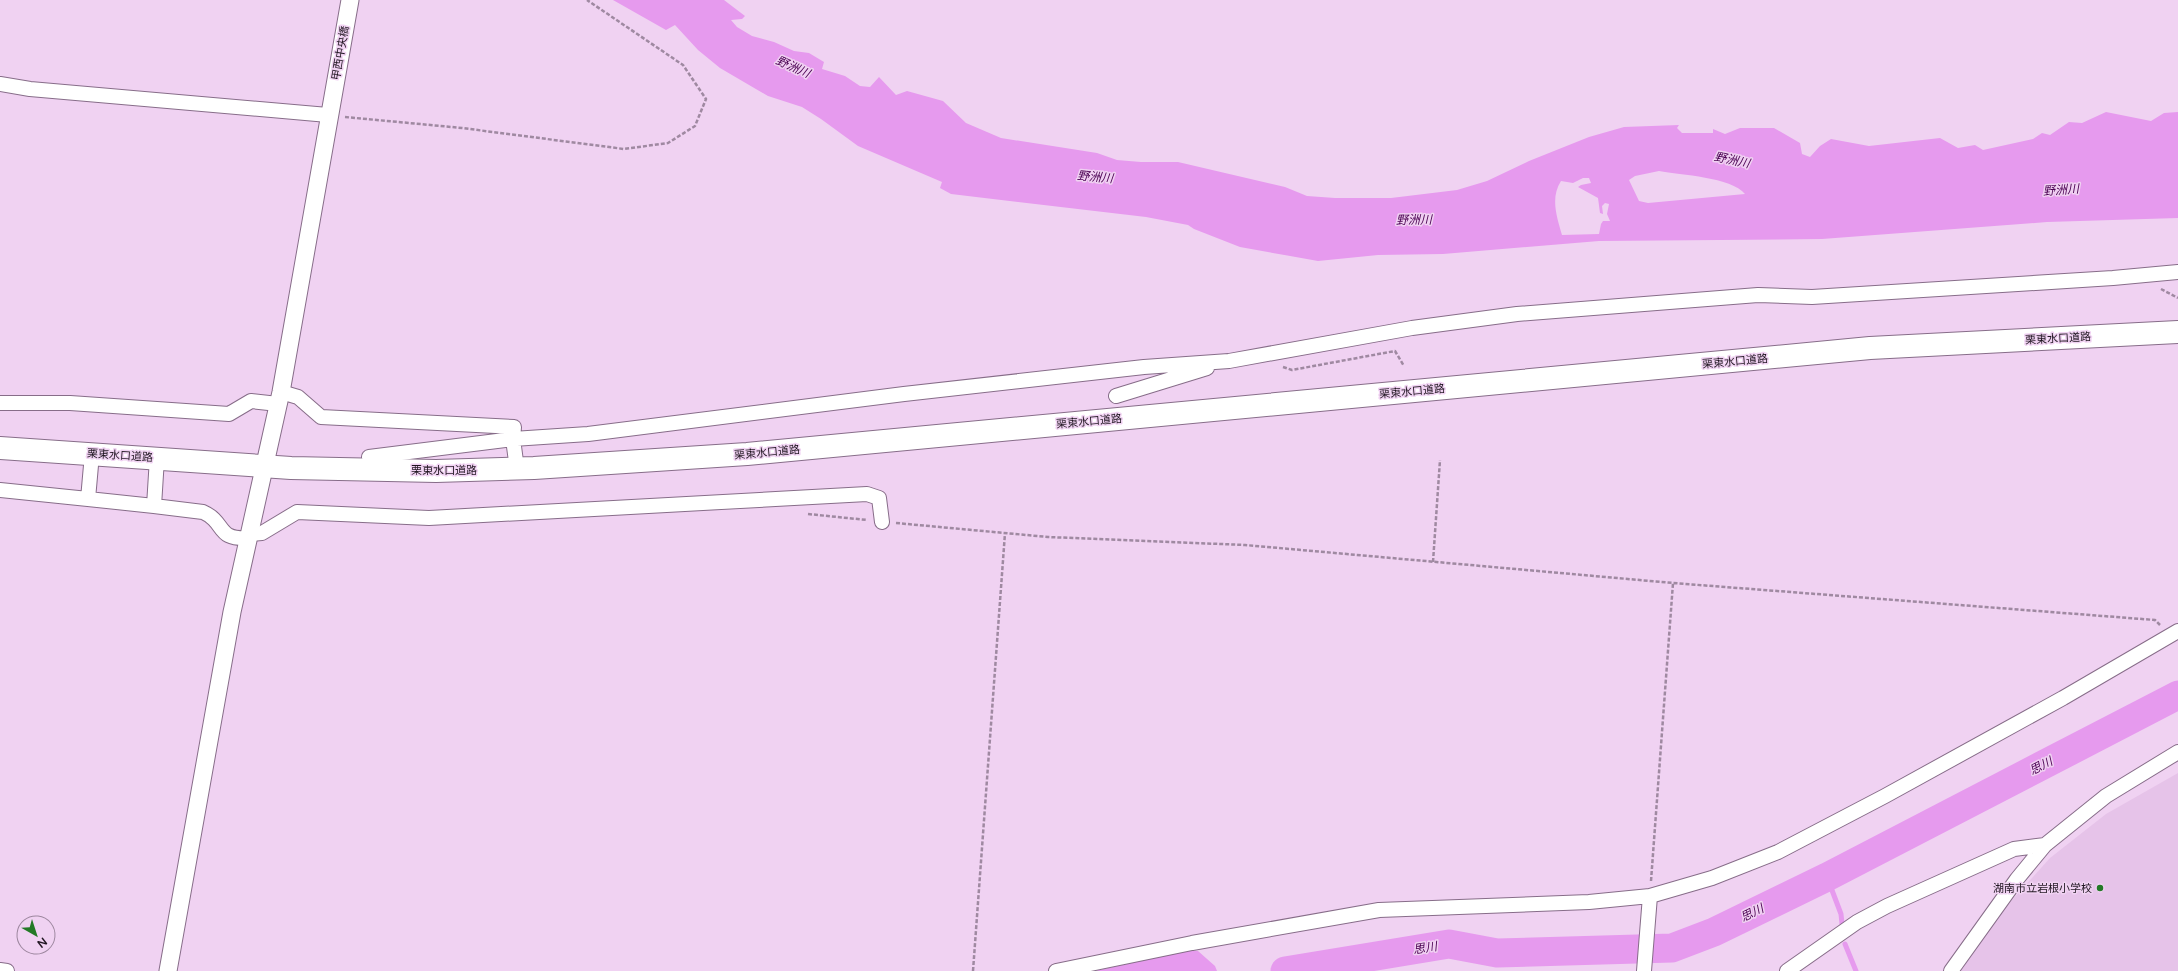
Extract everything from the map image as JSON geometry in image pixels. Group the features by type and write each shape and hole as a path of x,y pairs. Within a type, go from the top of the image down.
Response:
{"highway":[{"name":"栗東水口道路","path":"0,448 266,464 291,468 436,471 517,469 748,454 1870,348 2178,332"}],"street":[{"name":"甲西中央橋","path":"168,971 232,612 280,398 329,111 350,0"},
{"path":"0,84 30,89 329,111"},
{"path":"369,457 513,439 596,433 904,394 1137,368 1229,360 1271,354 1412,328 1516,314 1758,295 1812,297 1929,291 2178,272"},
{"path":"1116,396 1229,360"},
{"path":"0,403 70,403 229,414 251,401 298,397 320,417 514,427 513,439 517,469"},
{"path":"88,499 92,454"},
{"path":"154,506 157,458"},
{"path":"0,490 204,512 210,515 228,536 234,539 262,533 297,512 429,518 867,494 879,498 882,522"},
{"path":"1056,971 1192,942 1379,910 1589,902 1650,898 1712,878 1778,852 1988,740 2173,634"},
{"path":"1951,971 2017,879 2045,845 2106,796 2178,752"},
{"path":"1787,971 1857,922 1887,906 2014,849 2045,845"},
{"path":"1644,971 1650,898"},
{"path":"0,970 7,971"}],"path":[{"path":"329,111 624,149 668,143 695,126 706,99 684,65 587,0"},
{"path":"1271,354 1281,367 1292,370 1395,351 1404,366"},
{"path":"1433,562 1440,460"},
{"path":"806,513 882,522 1048,537 1245,545 1673,583 2156,620 2173,634"},
{"path":"973,971 1005,533"},
{"path":"1650,898 1673,583"}],"shaded area":[{"name":"湖南市立岩根小学校","path":"2178,773 2178,971 1961,971 1995,919 2050,858 2106,814"}],"water":[{"name":"野洲川","path":"613,0 724,0 745,16 742,19 731,20 737,27 752,36 774,42 794,51 809,53 824,62 822,69 845,76 860,86 870,87 879,77 896,95 907,91 943,101 966,123 1001,138 1097,153 1117,160 1141,162 1178,162 1285,187 1307,196 1335,198 1391,198 1457,190 1487,181 1529,161 1589,137 1624,127 1679,125 1677,128 1682,133 1713,133 1713,129 1725,134 1740,128 1774,128 1800,143 1802,154 1810,157 1820,146 1831,139 1869,146 1940,138 1958,148 1975,145 1983,150 2033,139 2042,133 2050,135 2069,122 2082,123 2106,112 2151,121 2164,113 2178,112 2178,218 2047,222 1822,239 1599,241 1443,254 1378,255 1318,261 1240,247 1194,229 1188,225 1146,217 951,194 940,188 942,182 858,146 802,107 768,96 720,68 698,50 675,25 666,30","holes":["1659,171 1717,180 1738,188 1745,194 1648,203 1639,201 1629,180 1635,176","1583,178 1589,178 1591,183 1578,187 1598,198 1600,213 1603,214 1602,206 1605,203 1609,204 1607,214 1610,221 1603,221 1599,234 1562,235 1555,201 1558,187 1561,181 1573,183"]},
{"path":"1185,951 1198,951 1215,966 1217,971 1095,971"}],"waterway":[{"name":"思川","path":"1285,971 1449,944 1497,953 1672,948 1714,932 1827,877 2178,695"},
{"path":"1827,877 1841,914 1842,924"},
{"path":"1845,944 1856,971"}],"place":[{"name":"湖南市立岩根小学校","path":"2100,888"}]}
